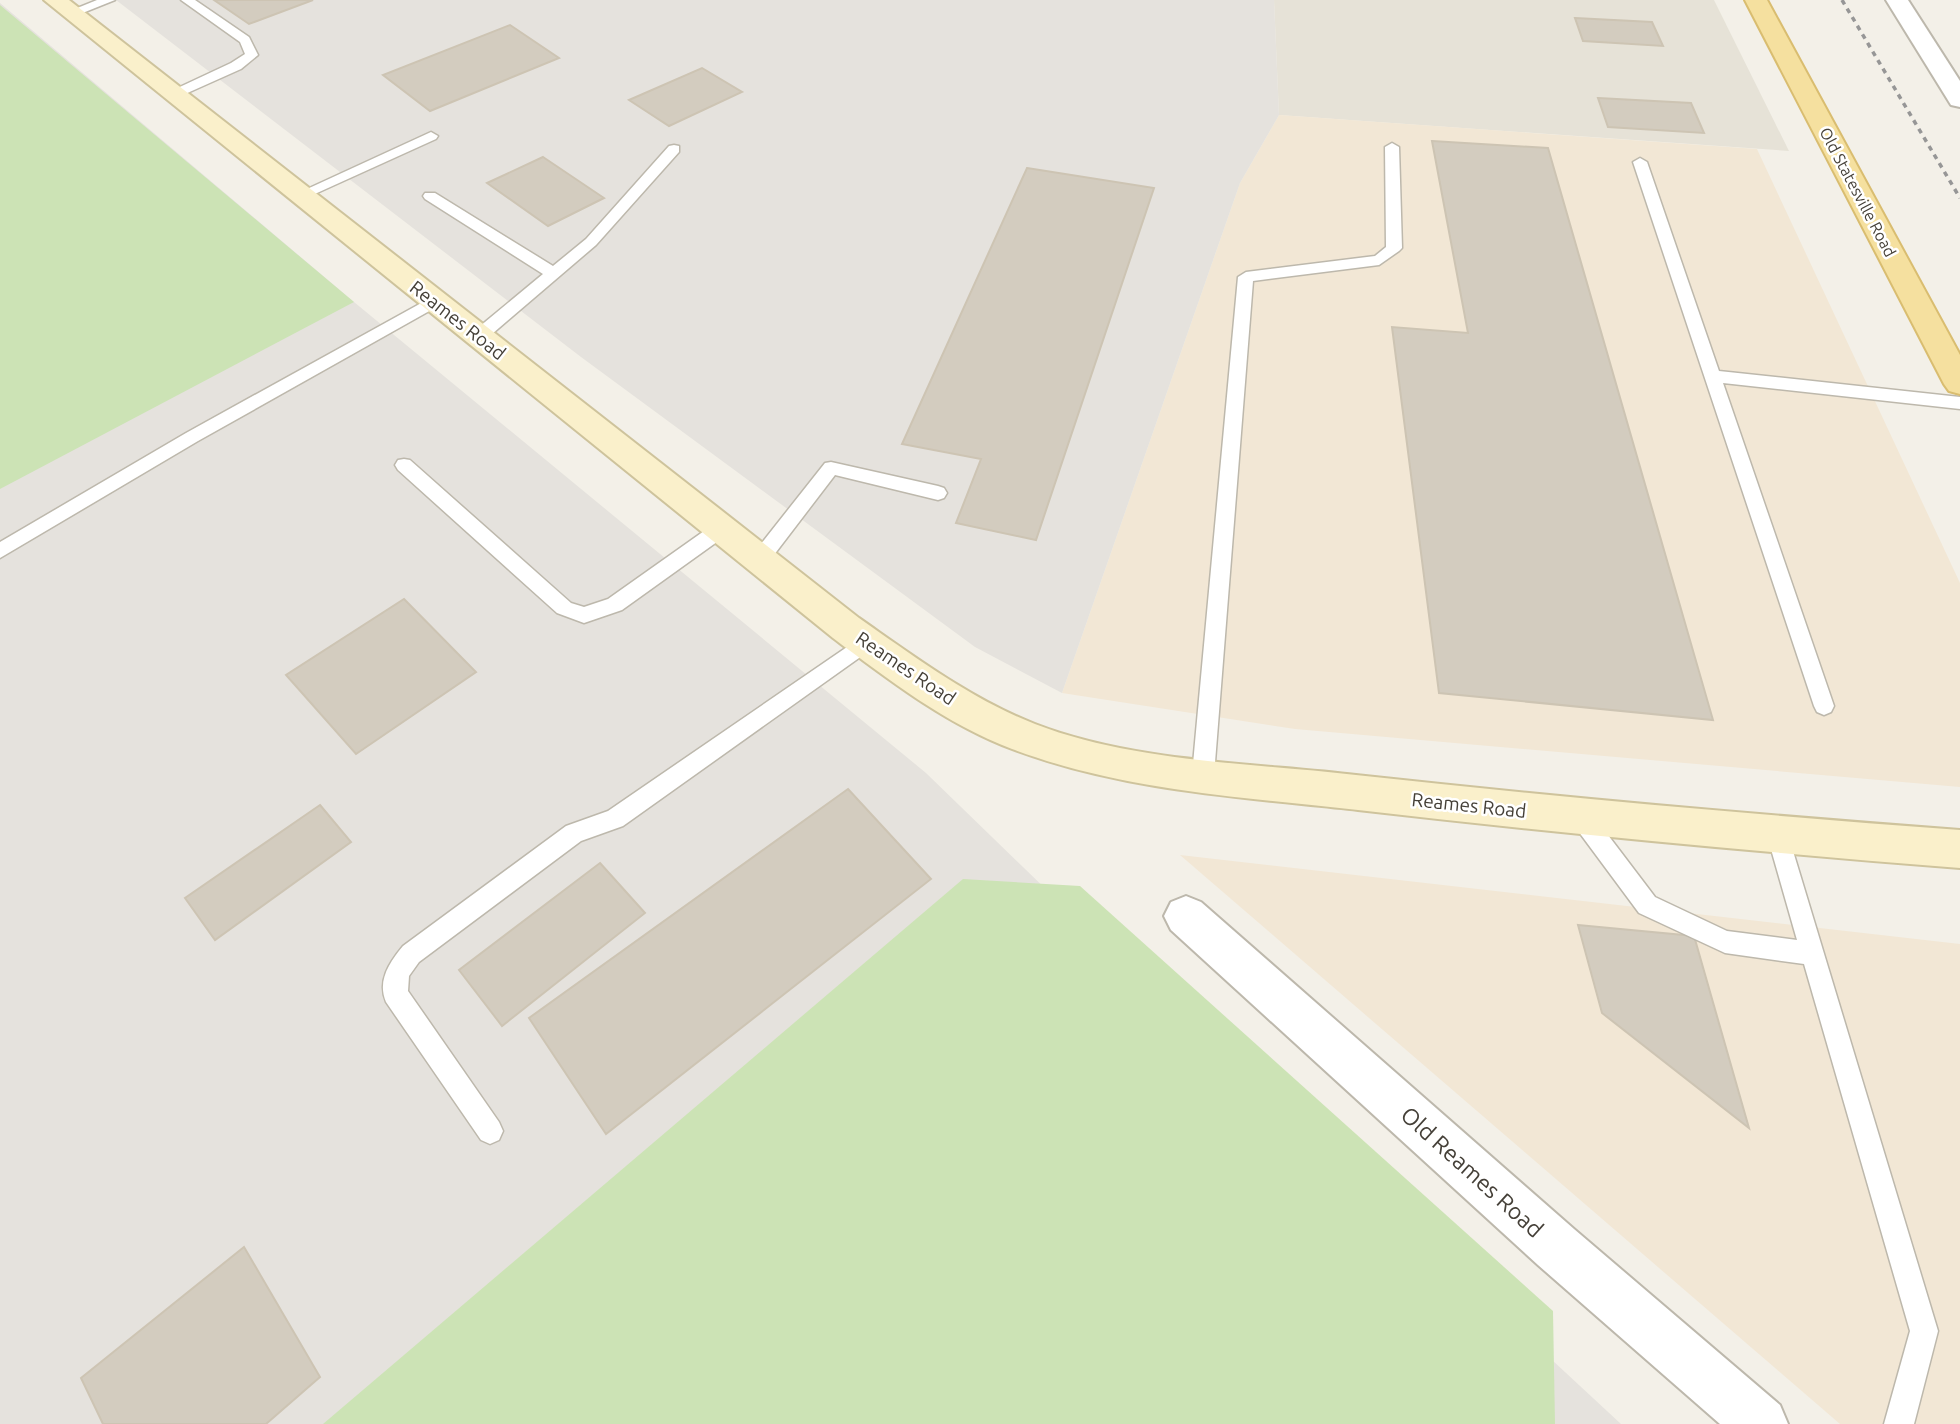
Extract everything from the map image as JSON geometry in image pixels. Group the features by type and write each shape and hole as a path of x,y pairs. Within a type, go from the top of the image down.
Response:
{"main road":[{"name":"Old Statesville Road","path":"1756,0 1960,384"},
{"name":"Reames Road","path":"63,6 866,642 932,689 974,714 1050,746 1152,768 1203,775 1581,817 1960,849"}],"street":[{"path":"1897,0 1960,100"},
{"name":"Old Reames Road","path":"1186,916 1546,1238 1761,1424"}],"lane":[{"path":"63,6 109,0"},
{"path":"174,95 236,66 252,55 245,40 187,0"},
{"path":"301,195 431,136"},
{"path":"1203,775 1246,277 1379,260 1394,248 1392,147"},
{"path":"479,336 592,242 674,149"},
{"path":"1640,162 1824,706"},
{"path":"430,196 554,274"},
{"path":"0,551 192,437 434,301"},
{"path":"1712,376 1960,403"},
{"path":"404,465 564,608 584,615 615,605 721,528"},
{"path":"760,559 831,468 938,493"},
{"path":"490,1131 395,994 397,972 411,954 574,833 615,819 866,642"},
{"path":"1581,817 1647,905 1725,942 1813,954"},
{"path":"1778,835 1924,1331 1899,1424"}],"shaded area":[{"path":"116,0 1274,0 1279,115 1240,183 1062,693 975,647 581,357"},
{"path":"1274,0 1714,0 1789,151 1279,115"},
{"path":"0,3 354,302 926,773 1086,928 1621,1424 0,1424"},
{"path":"1279,115 1757,149 1960,583 1960,787 1295,729 1062,693 1240,183"},
{"path":"1180,855 1960,944 1960,1424 1840,1424"}],"green space":[{"path":"0,5 354,302 0,489"},
{"path":"963,879 1080,886 1553,1311 1555,1424 323,1424"}],"building":[{"path":"214,0 313,0 249,24"},
{"path":"1575,18 1652,22 1663,46 1583,41"},
{"path":"510,25 559,58 430,111 383,75"},
{"path":"702,68 742,92 669,126 629,100"},
{"path":"1598,98 1691,103 1704,133 1608,127"},
{"path":"1432,141 1548,148 1713,720 1439,693 1392,327 1468,333"},
{"path":"543,157 604,198 548,226 487,183"},
{"path":"1027,168 1154,188 1036,540 956,523 981,459 902,444"},
{"path":"404,599 476,672 356,754 286,675"},
{"path":"848,789 931,879 606,1134 529,1018"},
{"path":"320,805 351,842 215,940 185,898"},
{"path":"600,863 645,913 502,1026 459,970"},
{"path":"1578,925 1694,936 1749,1128 1602,1013"},
{"path":"244,1247 320,1377 266,1424 103,1424 81,1378"}],"railway":[{"path":"1842,0 1960,198"}]}
